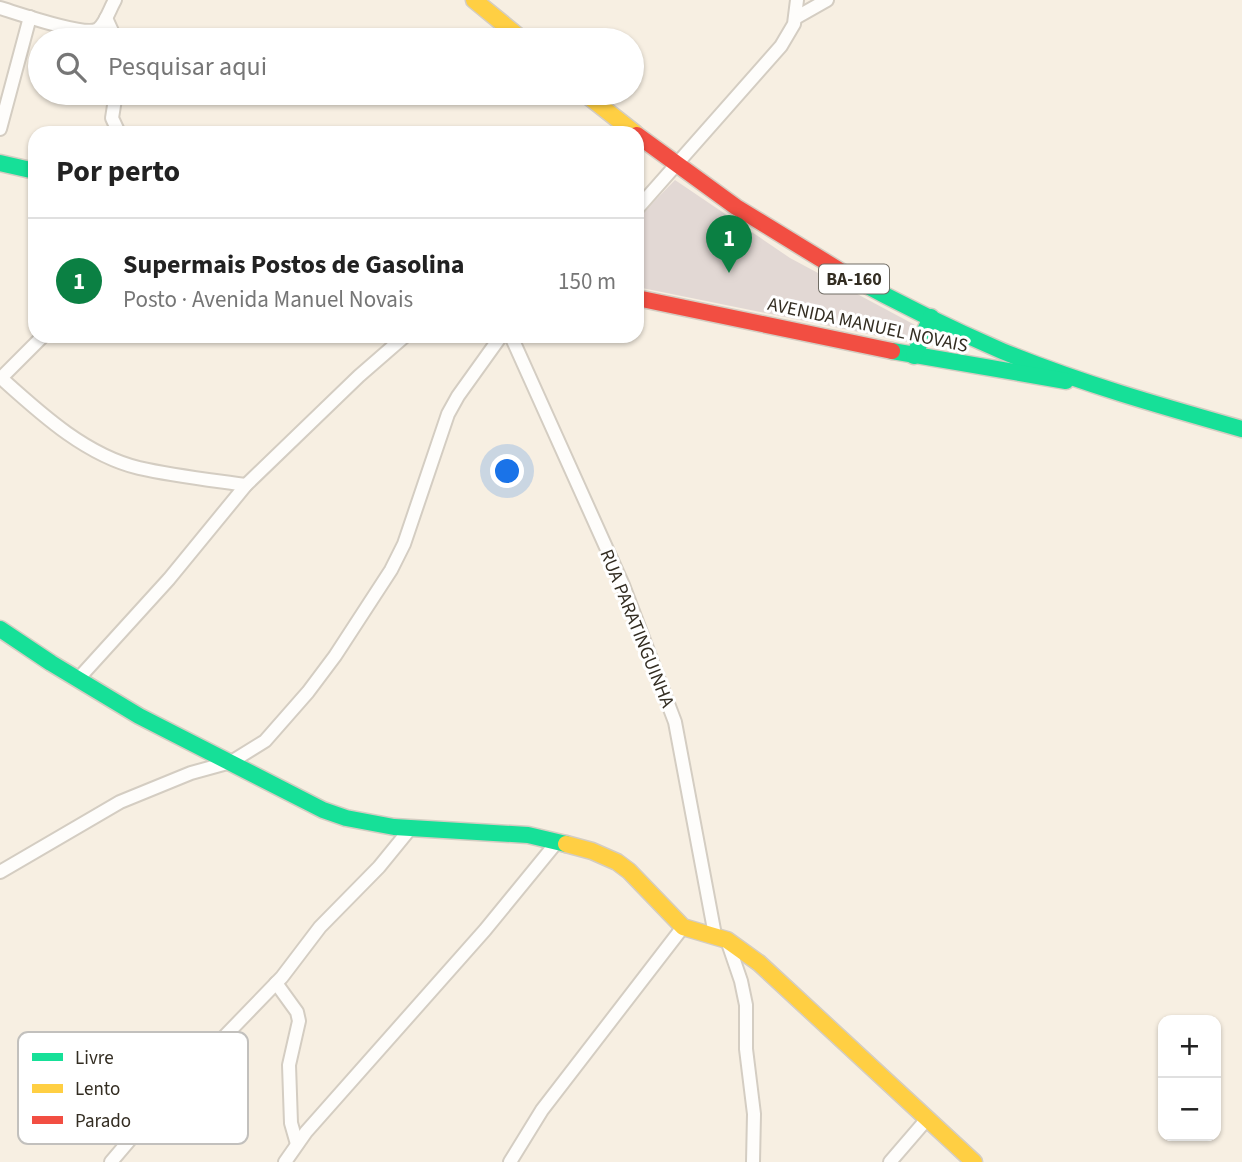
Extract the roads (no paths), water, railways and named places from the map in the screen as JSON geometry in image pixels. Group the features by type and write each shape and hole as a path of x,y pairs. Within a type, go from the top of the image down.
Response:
{"street":[{"path":"98,28 115,0"},
{"path":"474,0 508,28"},
{"path":"644,201 781,46 797,17 797,0"},
{"path":"797,17 827,0"},
{"path":"0,8 69,28"},
{"path":"0,129 30,17"},
{"path":"106,18 111,28"},
{"path":"114,105 112,118 116,126"},
{"name":"BA-160","path":"599,105 626,126"},
{"name":"BA-160","path":"644,140 770,230 838,271 931,317 1024,359 1092,385 1242,429"},
{"path":"0,163 28,169"},
{"name":"AVENIDA MANUEL NOVAIS","path":"644,299 914,356 1092,385"},
{"path":"914,356 931,317"},
{"path":"36,343 0,377 29,404 77,440 138,467 246,485"},
{"path":"79,678 169,579 246,485 397,343"},
{"path":"0,872 120,802 191,773 231,762 265,741 335,656 391,570 404,544 448,414 496,343"},
{"name":"RUA PARATINGUINHA","path":"514,343 623,585 675,722 721,938 741,981 746,1005 746,1049 754,1114 752,1162"},
{"path":"1019,375 1025,368 1024,359"},
{"path":"0,629 139,716 334,815 410,829 528,835 592,851 617,862 683,927 721,938 759,963 974,1162"},
{"path":"229,1032 276,983 320,927 379,867 410,829"},
{"path":"285,1162 297,1144 485,930 557,842"},
{"path":"510,1162 542,1110 683,927"},
{"path":"276,983 297,1012 299,1021 289,1065 291,1123 297,1144"},
{"path":"890,1162 927,1119"},
{"path":"111,1162 127,1144"}],"place":[{"name":"Supermais Postos de Gasolina","path":"729,273"}]}
